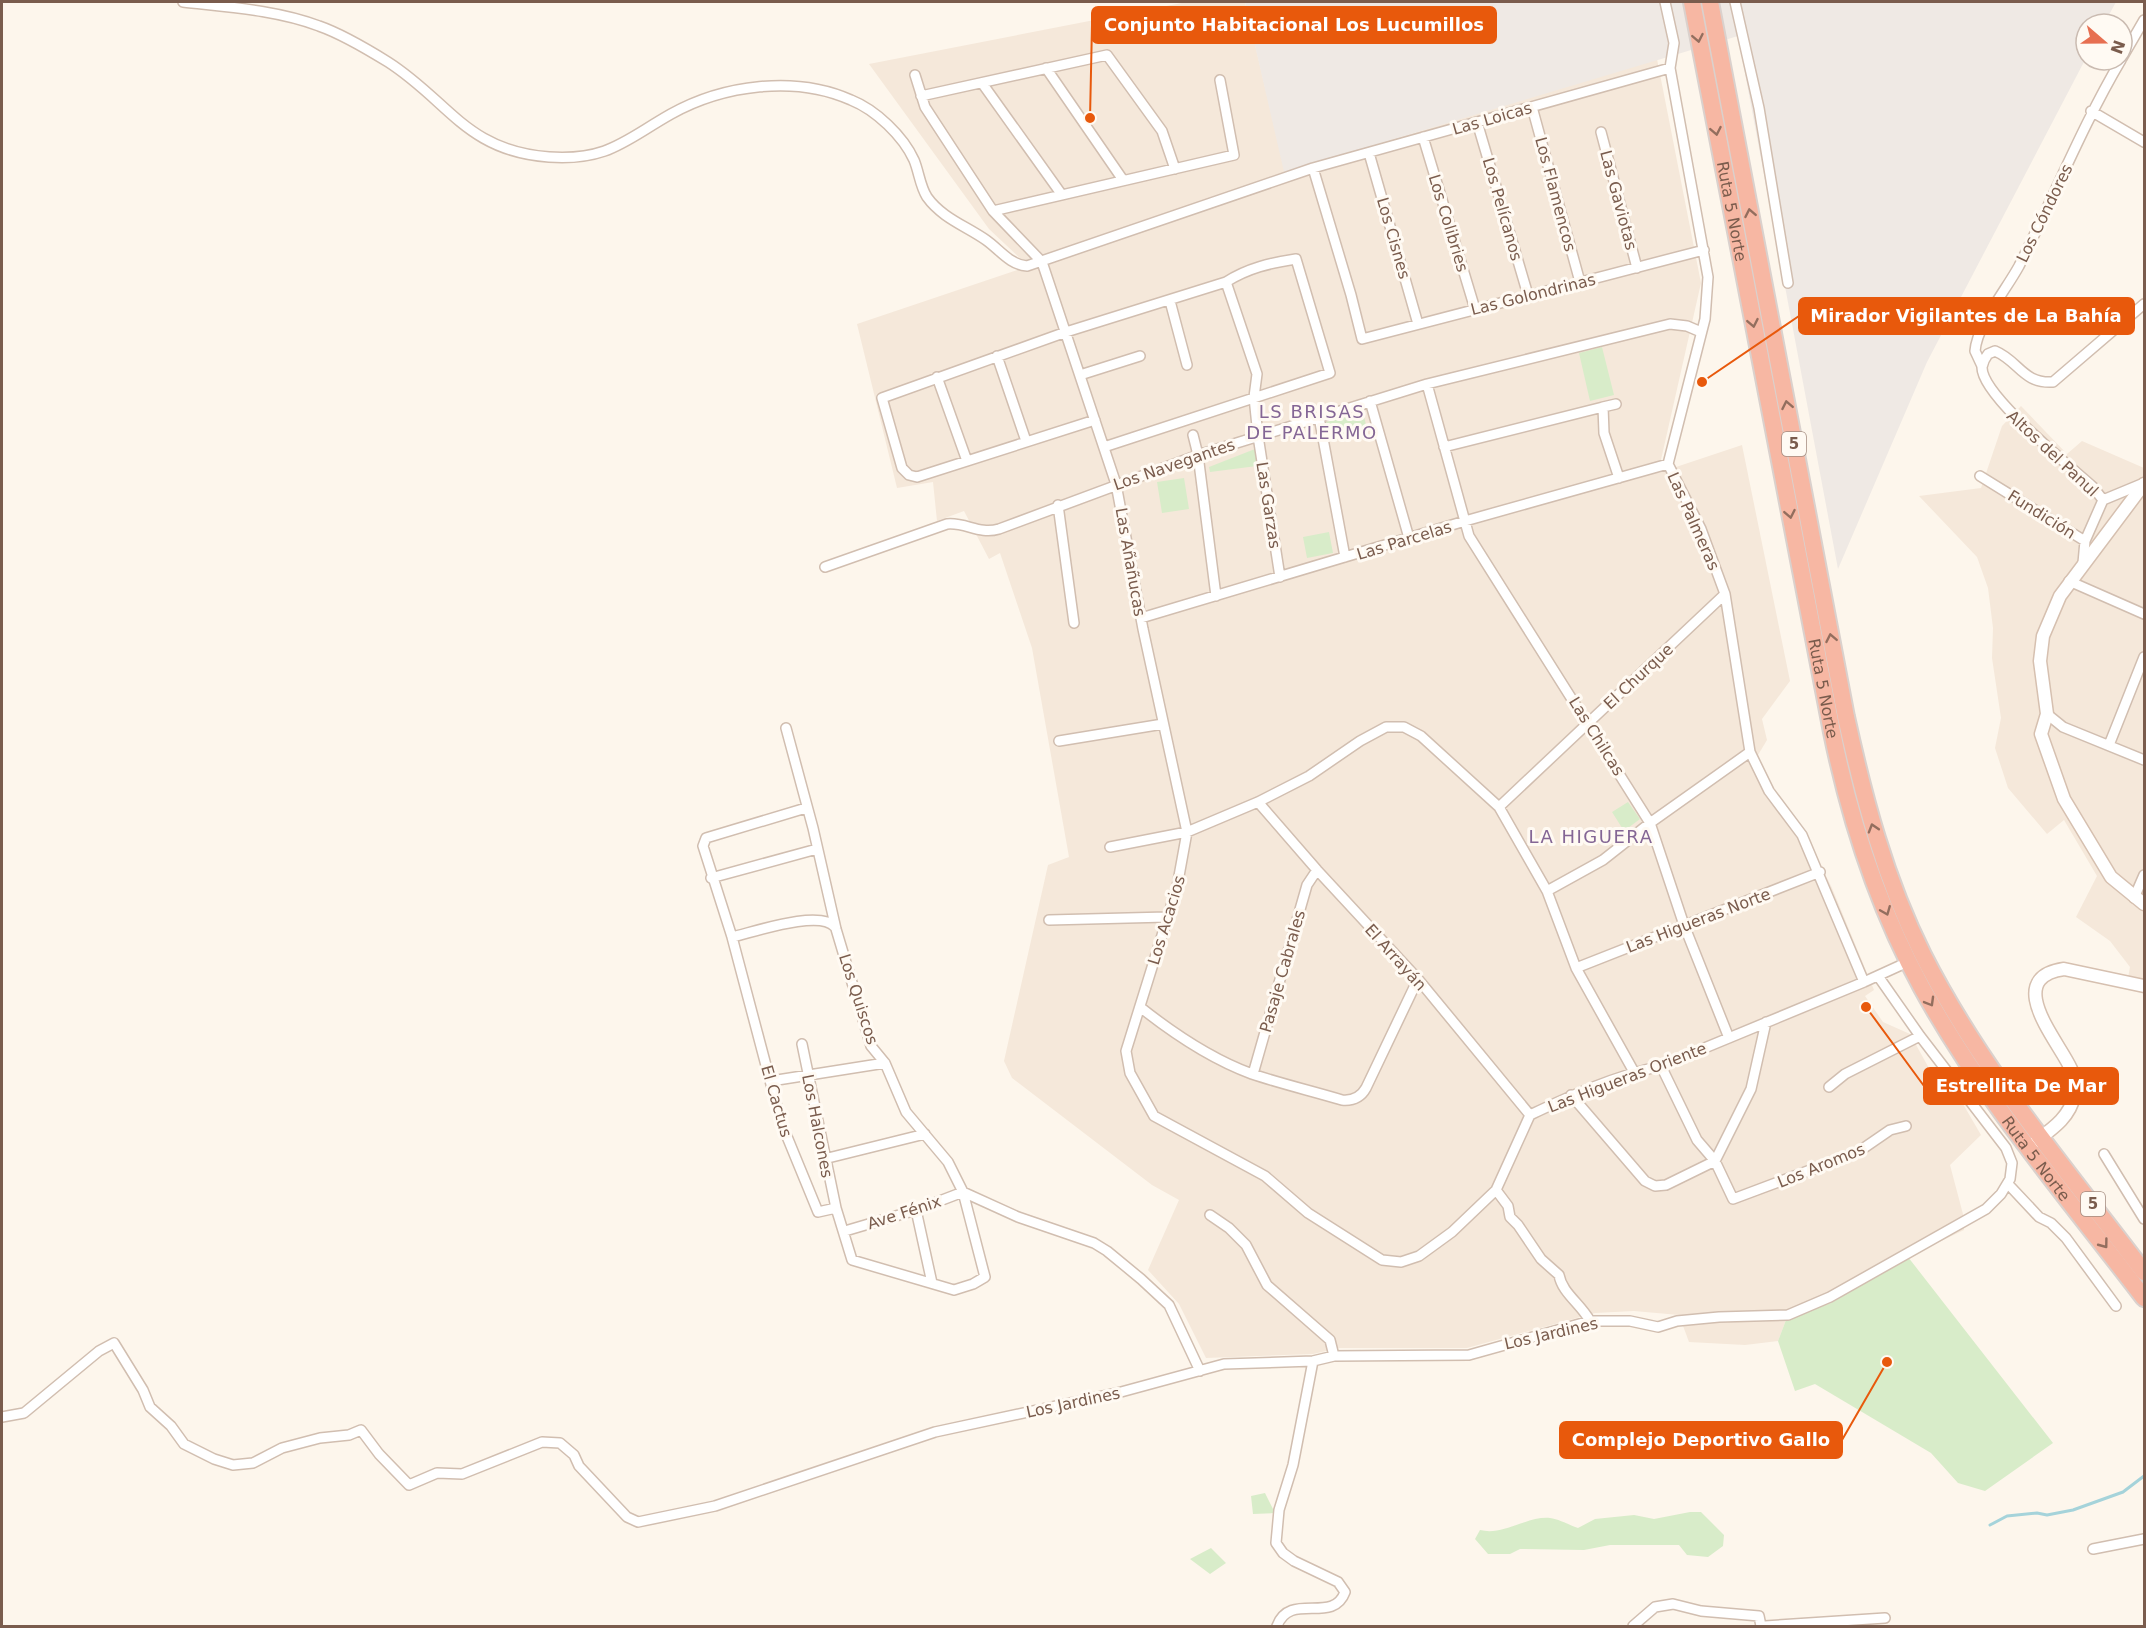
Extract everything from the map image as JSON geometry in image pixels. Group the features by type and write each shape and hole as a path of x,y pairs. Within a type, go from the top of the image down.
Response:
{"highway":[{"name":"Ruta 5 Norte","path":"1692,2 1836,753 1867,860 1916,958 2036,1142 2145,1298"},
{"name":"Ruta 5 Norte","path":"1710,2 1854,752 1883,857 1916,958"},
{"name":"Ruta 5 Norte","path":"2036,1142 2145,1272"}],"street":[{"name":"Las Loicas","path":"183,2 262,13 319,26 390,63 469,130 500,146 535,155 573,157 610,150 624,145 687,106 738,90 788,87 837,95 864,107 901,140 915,164 923,190 939,211 987,240 1016,264 1027,266 1313,168 1670,68"},
{"name":"Las Palmeras","path":"1665,2 1674,43 1670,68 1704,250 1708,291 1701,332 1668,464 1701,529 1725,594 1750,752 1769,791 1802,835 1820,872 1864,982"},
{"path":"1735,2 1759,108 1788,282"},
{"name":"Los Cóndores","path":"2134,38 2145,20"},
{"path":"921,96 1107,55 1162,131 1175,169"},
{"path":"1046,68 1123,180"},
{"name":"Los Cóndores","path":"2003,406 1983,374 1975,351 1978,339 2056,192 2091,111 2114,72"},
{"name":"Las Añañucas","path":"915,75 929,113 993,211 1042,262 1116,484 1141,618 1187,832"},
{"path":"993,211 1234,155 1220,80"},
{"path":"982,82 1062,195"},
{"name":"Los Flamencos","path":"1532,107 1580,282"},
{"path":"2091,111 2145,142"},
{"name":"Los Pelícanos","path":"1477,122 1528,296"},
{"name":"Las Gaviotas","path":"1601,132 1637,267"},
{"name":"Los Colibries","path":"1423,137 1475,309"},
{"name":"Los Cisnes","path":"1369,153 1418,324"},
{"name":"Las Golondrinas","path":"1313,168 1362,339 1704,250"},
{"path":"1095,420 917,477 905,472 900,464 882,398 1066,332 1226,282 1242,272 1269,263 1296,259 1330,373 1104,447"},
{"name":"Las Garzas","path":"1226,282 1257,374 1254,397 1258,436 1280,577"},
{"path":"1170,301 1187,365"},
{"path":"1982,366 1988,354 1995,351 2005,355 2026,375 2039,383 2053,382 2145,304"},
{"name":"Los Navegantes","path":"825,567 947,524 960,524 980,531 992,531 1198,455 1427,384 1670,324 1687,326 1701,332"},
{"path":"997,356 1026,441"},
{"path":"1080,375 1140,356"},
{"path":"937,377 967,461"},
{"name":"Las Chilcas","path":"1427,384 1469,536 1650,823 1684,925 1729,1038"},
{"path":"1370,401 1409,538"},
{"path":"1444,447 1616,404"},
{"name":"Altos del Panul","path":"2003,406 2093,487 2103,500"},
{"path":"1602,407 1604,433 1619,478"},
{"path":"1319,417 1345,557"},
{"path":"1192,435 1198,455 1216,596"},
{"name":"Las Parcelas","path":"1141,618 1465,521 1668,464"},
{"name":"Fundición","path":"1980,476 2085,541 2083,563"},
{"path":"2145,483 2070,581 2048,624 2041,648 2048,714 2041,734 2064,799 2111,877 2139,901 2145,874"},
{"name":"Altos del Panul","path":"2085,541 2103,500 2145,483"},
{"path":"1058,506 1074,623"},
{"path":"2070,581 2145,614"},
{"name":"El Churque","path":"1499,807 1725,594"},
{"path":"2109,745 2145,657"},
{"path":"2048,714 2063,727 2145,760"},
{"path":"1059,741 1163,724"},
{"path":"1110,847 1187,832 1258,802 1309,776 1360,741 1392,726 1410,729 1421,736 1499,807 1547,891 1576,968 1634,1072"},
{"name":"Los Quiscos","path":"786,728 836,929 871,1046 885,1063 906,1112 948,1162 963,1192 985,1277 954,1290 932,1283"},
{"path":"1547,891 1603,860 1650,823 1750,752"},
{"name":"El Arrayán","path":"1258,802 1317,870 1418,979 1530,1115"},
{"name":"El Cactus","path":"806,808 706,838 703,846 711,878 732,937 781,1122 818,1212 836,1208"},
{"name":"Los Acacios","path":"1140,1007 1181,872 1187,832"},
{"path":"711,878 817,849"},
{"name":"Pasaje Cabrales","path":"1253,1074 1307,885 1317,870"},
{"name":"Las Higueras Norte","path":"1576,968 1820,872"},
{"path":"1049,920 1167,917"},
{"path":"732,937 822,919 830,921 836,929"},
{"name":"Las Higueras Oriente","path":"1140,1007 1126,1051 1126,1062 1154,1116 1265,1176 1308,1213 1382,1260 1401,1262 1419,1256 1452,1232 1496,1190 1530,1115 1570,1095 1634,1072 1661,1066 1864,982 1916,958"},
{"path":"2036,1142 2064,1117 2072,1103 2074,1088 2070,1067 2038,1011 2036,994 2040,983 2053,971 2064,969 2145,986"},
{"path":"1878,976 1920,1036 2006,1148 2012,1168 2008,1184 2039,1217 2051,1223 2066,1238 2116,1306"},
{"path":"1140,1007 1197,1047 1253,1074 1342,1100 1356,1098 1366,1088 1418,979"},
{"path":"1570,1095 1648,1183 1666,1185 1715,1161 1751,1089 1766,1022"},
{"path":"1829,1087 1845,1074 1920,1036"},
{"name":"Los Halcones","path":"802,1044 824,1159 836,1208"},
{"path":"771,1081 885,1063"},
{"path":"1661,1066 1697,1140 1715,1161"},
{"name":"Los Aromos","path":"1715,1161 1733,1199 1858,1152 1890,1130 1906,1126"},
{"path":"824,1159 925,1134"},
{"path":"2104,1154 2145,1219"},
{"name":"Los Jardines","path":"2,1416 24,1413 91,1357 114,1343 143,1390 150,1407 171,1426 183,1444 214,1459 233,1465 253,1463 282,1448 320,1438 349,1435 361,1430 378,1454 409,1485 437,1473 462,1474 542,1442 560,1443 574,1455 579,1466 627,1517 638,1522 715,1506 935,1432 1121,1392 1224,1364 1313,1361 1334,1356 1469,1355 1590,1321 1630,1322 1658,1327 1677,1321 1719,1317 1788,1315 1830,1297 1977,1216 1994,1202 2008,1184"},
{"path":"1496,1190 1508,1206 1510,1217 1541,1259 1559,1275 1561,1287 1582,1308 1590,1321"},
{"path":"963,1192 1018,1217 1107,1251 1169,1305 1200,1371"},
{"name":"Ave Fénix","path":"845,1231 916,1210 963,1192"},
{"path":"836,1208 845,1231 852,1260 932,1283 916,1210"},
{"path":"1210,1215 1229,1228 1246,1245 1267,1285 1330,1340 1334,1356"},
{"path":"1277,1626 1288,1612 1298,1608 1316,1610 1336,1604 1342,1600 1345,1592 1338,1582 1294,1561 1283,1553 1276,1543 1279,1510 1293,1465 1313,1361"},
{"path":"2094,1549 2145,1539"},
{"path":"1633,1626 1655,1608 1673,1604 1701,1611 1759,1616 1763,1626 1885,1618"}],"shaded area":[{"path":"1187,2 1245,2 1285,172 1657,59 1701,283 1658,473 1742,445 1790,681 1762,719 1767,740 1755,760 1772,792 1812,848 1832,888 1874,990 1865,996 1883,1022 1910,1034 1945,1097 1956,1092 1981,1135 1950,1165 1964,1218 1964,1230 1908,1257 1831,1303 1786,1320 1778,1341 1745,1345 1689,1342 1679,1315 1634,1311 1595,1313 1467,1348 1339,1348 1313,1354 1206,1358 1179,1304 1148,1270 1179,1200 1152,1185 1012,1078 1004,1061 1048,865 1069,857 1032,648 1000,553 989,559 964,511 937,521 933,482 897,488 857,324 1023,268 1023,261 989,229 869,64"},
{"path":"1245,2 2116,2 2111,12 2074,12 2074,72 2079,72 1927,362 1838,569 1738,36 1284,172"},
{"path":"2021,406 2067,454 2082,441 2144,468 2144,993 2126,989 2130,967 2110,941 2076,917 2097,876 2064,820 2047,834 2008,788 1995,748 2001,718 1992,658 1993,628 1988,588 1977,557 1919,496 1981,488 2002,426"}],"green space":[{"path":"1602,347 1614,395 1590,401 1579,353"},
{"path":"1363,413 1368,432 1331,441 1326,422"},
{"path":"1255,449 1257,466 1210,472 1209,467"},
{"path":"1184,478 1189,509 1162,513 1157,482"},
{"path":"1329,532 1333,553 1307,558 1303,537"},
{"path":"1628,802 1640,819 1624,831 1612,812"},
{"path":"1908,1257 2053,1443 1985,1491 1958,1483 1931,1453 1815,1384 1795,1391 1778,1341 1786,1320 1831,1303"},
{"path":"1265,1493 1275,1513 1253,1514 1251,1496"},
{"path":"1701,1512 1724,1535 1723,1546 1708,1557 1687,1555 1679,1545 1610,1545 1584,1550 1520,1549 1510,1554 1488,1554 1475,1539 1480,1530 1498,1530 1541,1518 1550,1518 1578,1528 1595,1519 1634,1515 1654,1519"},
{"path":"1211,1548 1226,1563 1210,1574 1190,1559"}],"waterway":[{"path":"1990,1525 2007,1516 2037,1513 2047,1515 2073,1510 2123,1492 2144,1476"}],"place":[{"name":"Conjunto Habitacional Los Lucumillos","path":"1090,118"},
{"name":"Mirador Vigilantes de La Bahía","path":"1702,382"},
{"name":"Estrellita De Mar","path":"1866,1007"},
{"name":"Complejo Deportivo Gallo","path":"1887,1362"}],"district":[{"name":"LS BRISAS DE PALERMO","path":"1312,422"},
{"name":"LA HIGUERA","path":"1591,837"}]}
